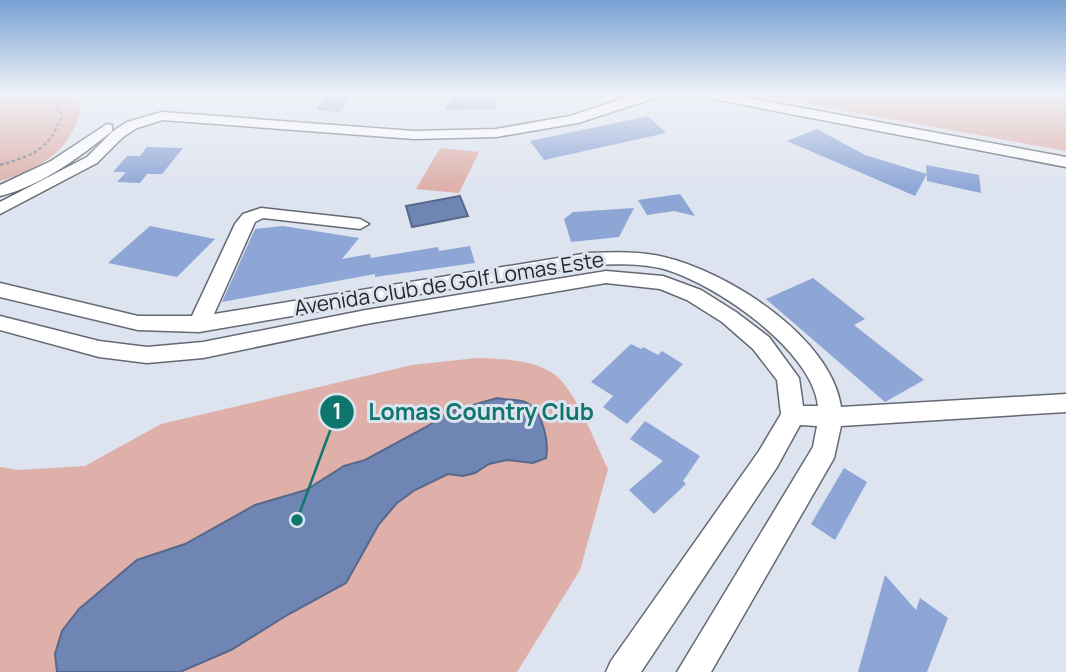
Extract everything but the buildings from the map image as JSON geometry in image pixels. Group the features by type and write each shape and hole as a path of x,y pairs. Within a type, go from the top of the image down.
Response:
{"street":[{"path":"1,202 92,160 118,134 130,126"},
{"path":"299,126 414,135 496,133 535,126"},
{"path":"878,126 1066,162"},
{"path":"199,324 239,233 249,218 261,213 360,224"},
{"name":"Avenida Club de Golf Lomas Este","path":"0,290 138,323 199,324 589,259 636,258 674,265 712,282 789,337 823,379 832,417 825,450 693,672"},
{"name":"Avenida Club de Golf Lomas Este","path":"0,323 99,349 147,355 203,350 366,317 606,276 637,278 663,283 694,295 729,317 761,343 788,378 793,415"},
{"path":"622,672 768,459 793,415 832,417 1066,403"}],"path":[{"path":"0,165 38,152 55,137 58,126"}],"shaded area":[{"path":"0,126 76,126 60,148 40,165 0,181"},
{"path":"930,126 1066,126 1066,151"},
{"path":"440,148 479,152 459,193 416,189"},
{"path":"477,358 525,362 543,368 560,379 576,402 608,469 580,570 517,672 0,672 0,467 18,470 85,466 161,424 412,365"}],"water":[{"path":"460,196 468,216 412,227 406,206"},
{"path":"497,398 525,402 536,412 547,444 546,458 533,463 507,460 489,464 475,473 463,476 448,474 415,490 397,503 379,524 346,583 231,650 180,672 57,672 55,654 62,631 79,609 137,560 185,544 255,505 306,490 344,466 365,460 449,412"}],"place":[{"name":"Lomas Country Club","path":"297,520"}]}
